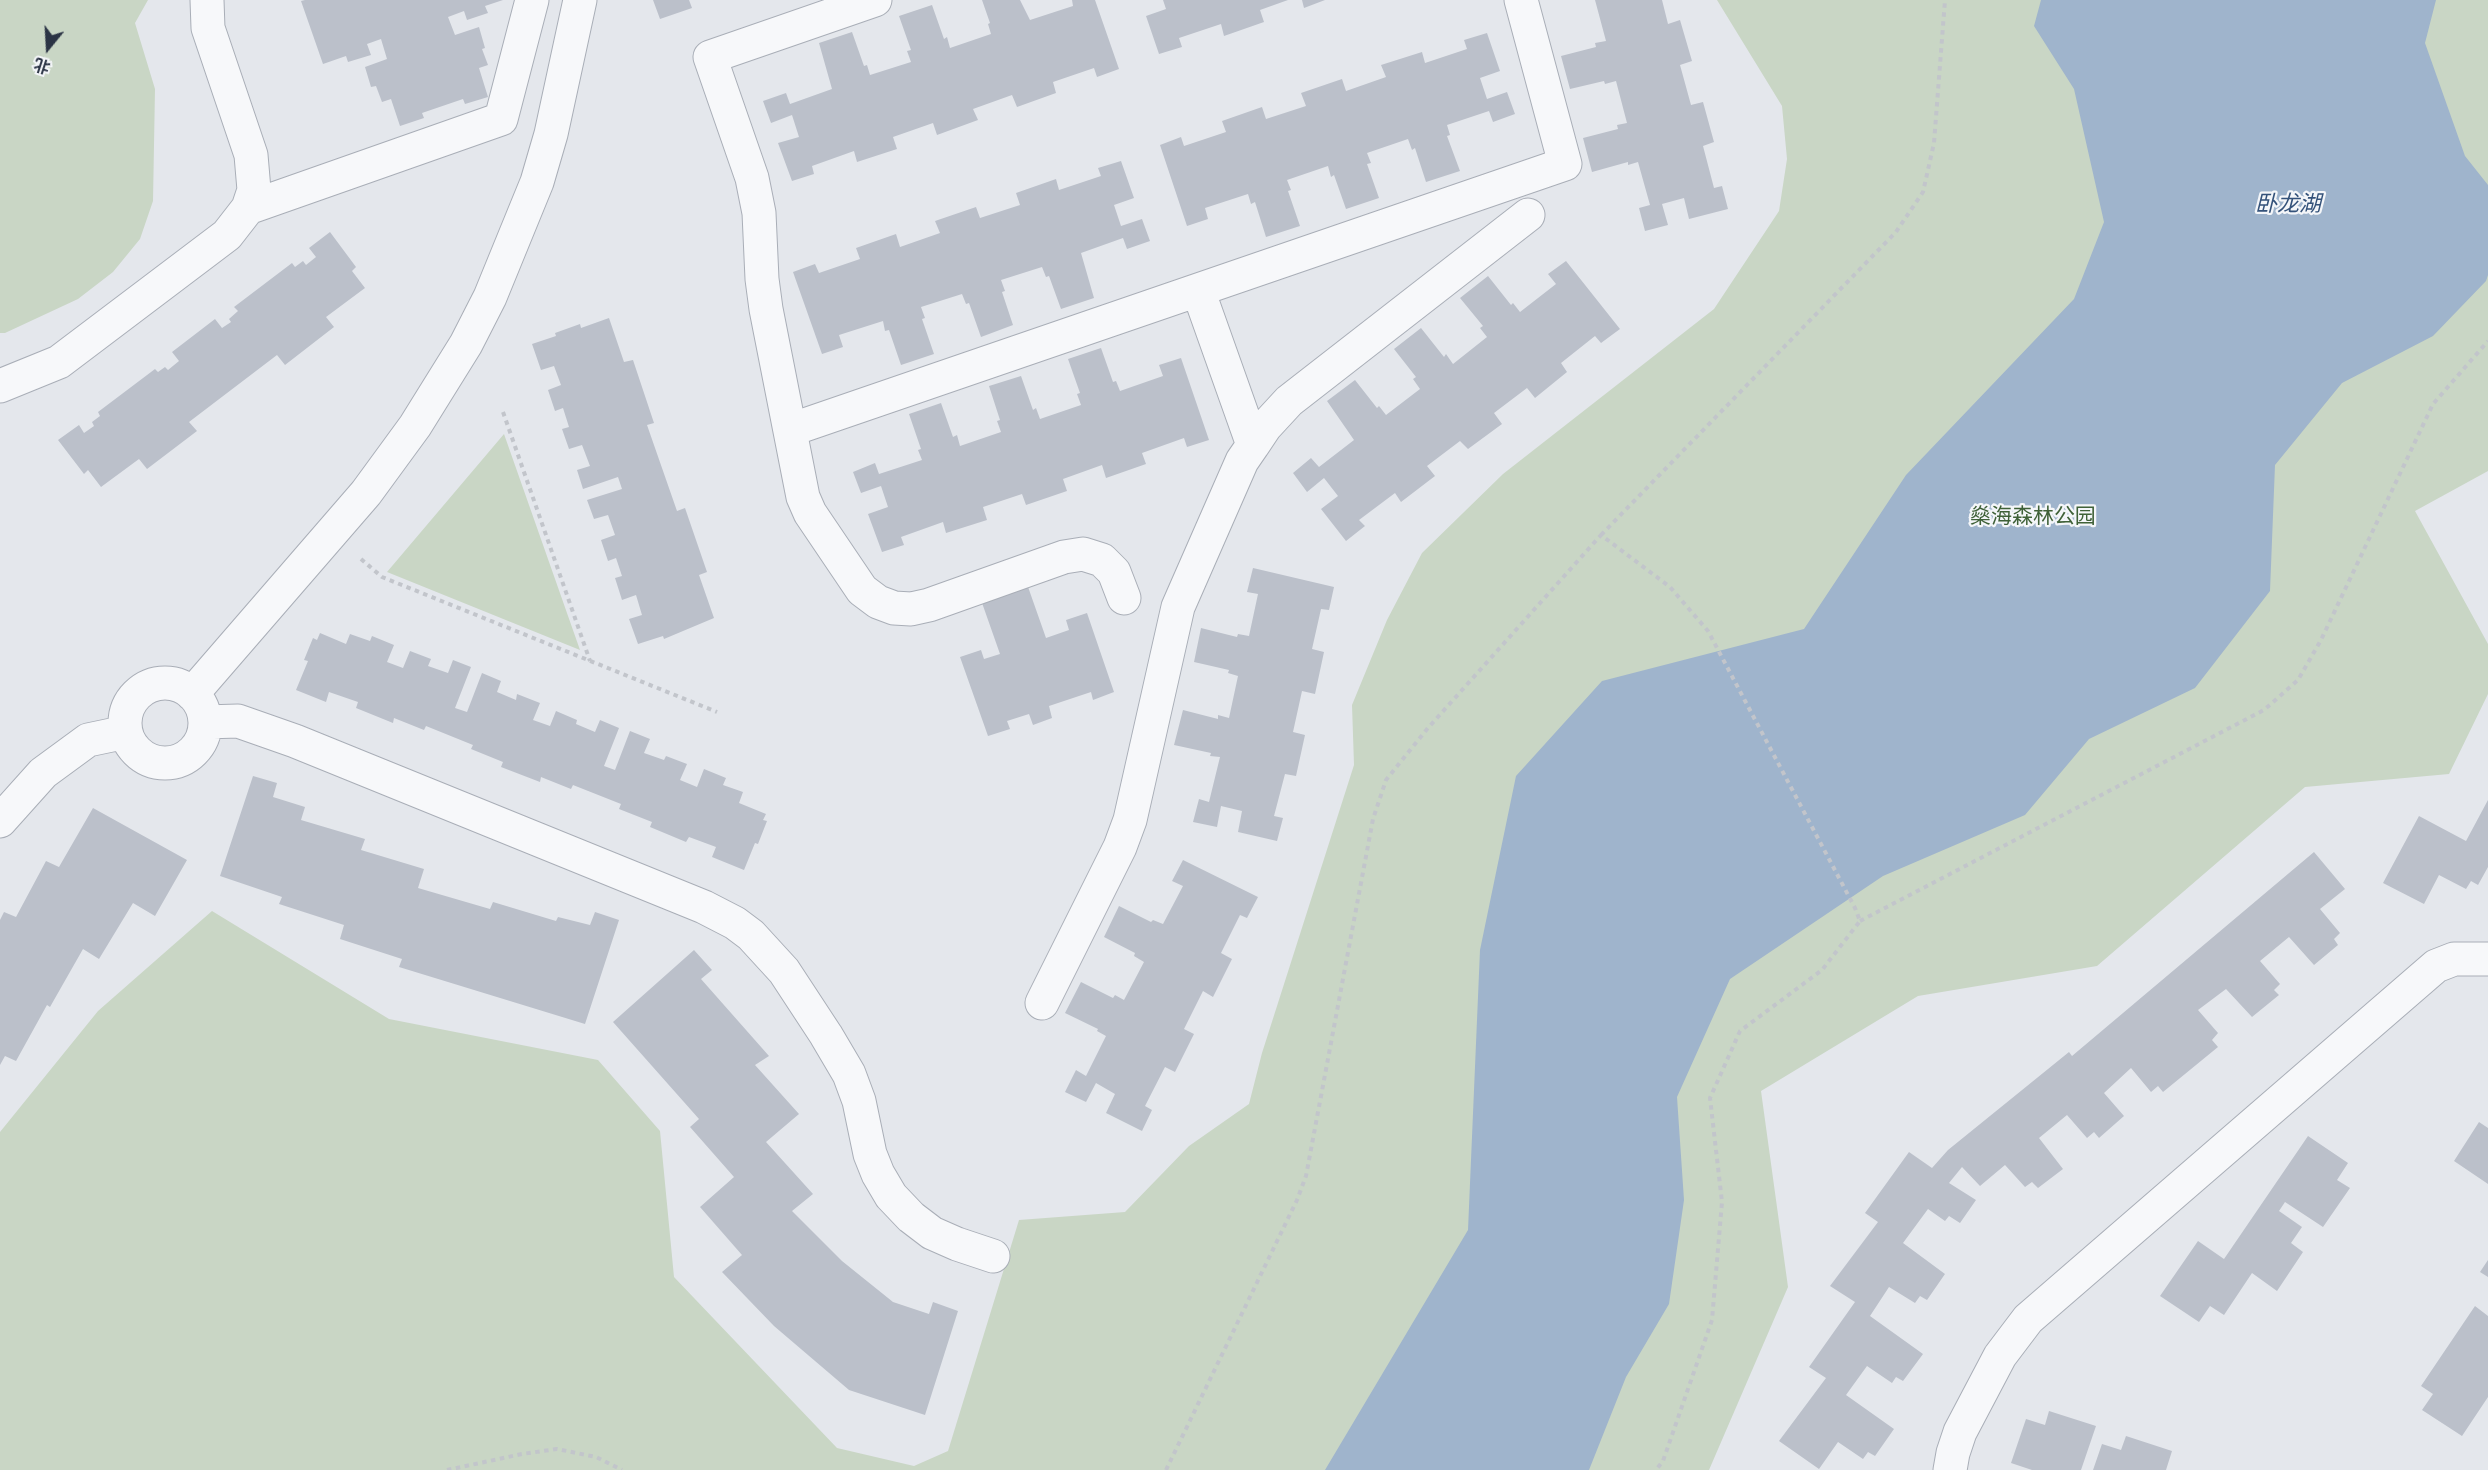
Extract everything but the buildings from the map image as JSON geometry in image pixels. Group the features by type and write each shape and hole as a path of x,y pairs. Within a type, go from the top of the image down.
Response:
{"lane":[{"path":"0,386 59,362 227,235 248,208 254,190 251,155 208,28 207,0"},
{"path":"248,208 501,119 532,0"},
{"path":"580,0 554,123 537,182 490,297 466,344 415,426 366,493 331,534 198,708 204,735 198,747 183,759 164,764 151,761 139,754 130,744 126,732 125,719 136,695 147,687 160,683 173,684 198,708 295,741 704,907 735,923 751,935 784,971 849,1074 859,1101 870,1154 891,1196 910,1217 932,1233 993,1256"},
{"path":"875,0 710,57 752,178 759,213 762,279 766,309 803,497 810,513 862,590 878,602 894,608 911,609 929,605 1064,557 1083,554 1102,560 1114,572 1124,598"},
{"path":"790,430 1564,164 1521,0"},
{"path":"1042,1003 1127,829 1178,607 1242,461 1265,427 1289,401 1528,215"},
{"path":"1198,290 1253,445"},
{"path":"0,821 43,773 88,740 126,732"},
{"path":"1951,1464 1960,1432 2000,1356 2028,1319 2436,966 2454,958 2488,959"}],"path":[{"path":"1166,1470 1297,1200 1306,1176 1373,819 1386,780 1428,728 1601,535 1896,232 1923,192 1934,143 1945,0"},
{"path":"1656,1470 1663,1461 1712,1320 1722,1202 1710,1098 1740,1031 1822,970 1860,921 2264,711 2298,680 2321,640 2433,404 2488,341"},
{"path":"503,412 590,661"},
{"path":"331,534 382,577 717,712"},
{"path":"1601,535 1670,587 1708,631 1860,921"},
{"path":"447,1470 557,1449 596,1457 622,1470"}],"green space":[{"path":"0,0 148,0 135,23 155,89 153,201 140,239 113,272 78,299 5,333 0,333"},
{"name":"燊海森林公园","path":"1717,0 2488,0 2488,471 2415,511 2488,644 2488,694 2449,774 2305,787 2097,966 1918,996 1761,1091 1788,1287 1709,1470 0,1470 0,1132 98,1011 212,911 389,1019 598,1060 660,1131 674,1277 837,1448 914,1466 948,1451 1019,1220 1125,1212 1189,1146 1249,1104 1262,1053 1354,765 1352,705 1387,620 1422,553 1503,474 1714,309 1779,211 1787,159 1782,106"},
{"path":"504,434 580,650 387,572"}],"water":[{"name":"卧龙湖","path":"2041,0 2436,0 2425,43 2465,156 2488,185 2488,275 2486,281 2433,336 2342,383 2275,465 2270,591 2195,688 2089,739 2025,815 1883,876 1730,979 1677,1097 1684,1200 1669,1304 1626,1377 1589,1470 1325,1470 1468,1230 1480,950 1516,776 1602,681 1804,629 1906,475 2074,299 2104,222 2074,89 2034,26"}]}
